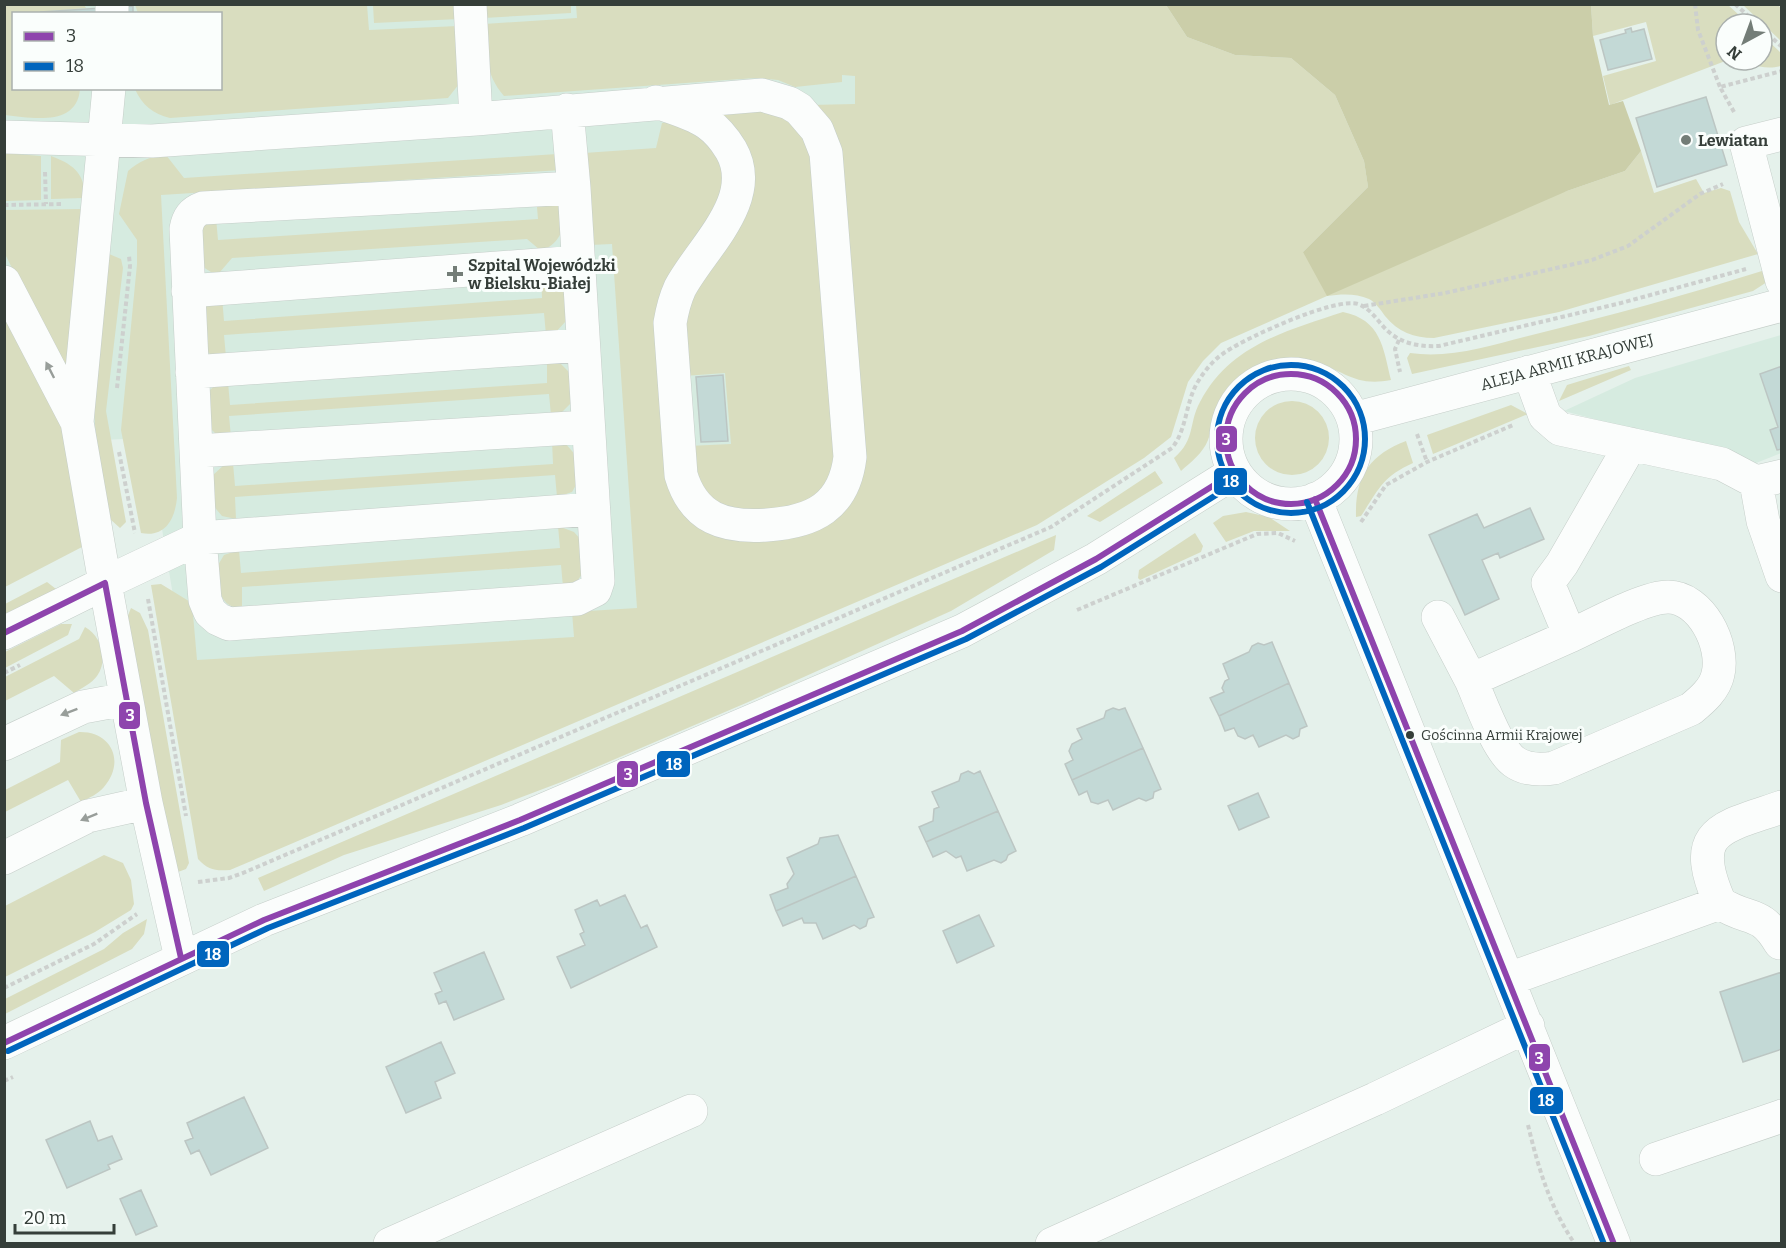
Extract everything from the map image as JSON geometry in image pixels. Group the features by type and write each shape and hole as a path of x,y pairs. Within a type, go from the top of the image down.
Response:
{"street":[{"path":"470,4 476,119"},
{"path":"109,90 77,422 146,803 182,958"},
{"path":"4,137 152,141 476,119 656,102 770,96 799,109 809,119 823,141 850,457 848,471 837,495 819,513 807,519 753,526 721,522 699,508 684,487 681,475 670,323 672,310 681,287 735,201 740,177 730,149 708,124 656,102"},
{"path":"567,110 574,188 586,427 598,581 595,590 577,599 229,624 218,620 210,612 205,600 200,538 188,291 186,229 188,219 195,211 203,208 574,188"},
{"path":"1769,273 1755,177 1746,143 1782,134"},
{"path":"188,291 578,262"},
{"path":"4,282 77,422"},
{"name":"ALEJA ARMII KRAJOWEJ","path":"1353,418 1782,305"},
{"path":"192,372 582,345"},
{"path":"1529,372 1545,416 1550,423 1560,429 1722,464 1769,479 1763,521 1782,576"},
{"path":"1293,374 1313,377 1330,387 1344,401 1353,418 1357,435 1351,466 1336,486 1315,500 1298,504 1279,503 1262,497 1246,487 1235,472 1228,453 1226,434 1231,414 1241,397 1264,380 1293,374"},
{"path":"197,451 586,427"},
{"path":"1570,636 1548,583 1562,564 1631,444"},
{"path":"4,1042 182,958 345,886 520,820 962,631 1096,559 1235,472"},
{"path":"1315,500 1614,1244"},
{"path":"4,633 200,538 592,509"},
{"path":"1438,616 1506,754 1516,763 1540,770 1554,768 1690,709 1703,699 1718,674 1719,657 1708,623 1683,601 1671,597 1655,598 1471,680"},
{"path":"4,744 83,707 126,699"},
{"path":"4,858 88,816 146,803"},
{"path":"1780,943 1770,926 1759,918 1736,913 1720,903 1705,861 1708,846 1716,834 1732,824 1782,807"},
{"path":"1509,979 1720,903"},
{"path":"1052,1244 1375,1099 1528,1026"},
{"path":"390,1244 691,1111"},
{"path":"1656,1159 1782,1116"}],"path":[{"path":"1695,4 1698,30 1720,87 1746,143"},
{"path":"1720,87 1782,71"},
{"path":"192,885 243,873 1045,530 1172,448 1182,429 1194,388 1215,359 1259,334 1330,306 1350,303 1363,306 1445,293 1592,260 1628,246 1714,187 1755,177"},
{"path":"4,205 98,203"},
{"path":"1363,306 1390,334 1399,339 1420,347 1439,346 1621,303 1769,273"},
{"path":"1218,548 1268,532 1289,536 1302,549"},
{"path":"4,988 94,944 138,914 143,904"}],"shaded area":[{"path":"5,4 84,5 86,8 12,12 12,90 80,90 77,101 71,110 62,115 28,118 5,115"},
{"path":"483,4 571,5 571,13 484,18"},
{"name":"Szpital Wojewódzki w Bielsku-Białej","path":"4,5 863,5 936,506 205,789 147,438 102,440 5,498"},
{"path":"135,5 367,5 369,30 458,26 459,84 448,98 170,118 149,108 136,90 222,90 222,12 138,12"},
{"path":"373,5 457,5 459,19 374,23"},
{"path":"576,5 1166,5 1187,37 1235,55 1291,58 1335,95 1364,161 1368,187 1303,252 1567,191 1625,171 1641,151 1654,193 1696,179 1704,193 1721,188 1730,191 1739,222 1758,254 1559,312 1434,338 1420,337 1401,330 1390,322 1369,299 1348,294 1327,296 1221,343 1203,361 1188,382 1171,437 1144,458 1037,525 230,870 209,868 198,859 151,585 161,584 192,603 197,660 574,637 572,612 637,608 612,244 590,245 584,153 656,148 662,123 676,122 687,124 705,136 733,177 672,288 697,517 840,507 810,105 855,104 855,76 842,75 842,82 795,87 778,80 755,78 504,96 490,71 484,24 577,18"},
{"path":"1591,5 1728,5 1736,12 1714,12 1714,65 1610,105 1603,76 1656,61 1646,22 1593,36"},
{"path":"1743,5 1778,5 1781,8 1781,41 1774,34 1774,12 1750,12"},
{"path":"1774,46 1781,53 1781,66 1774,67"},
{"path":"765,104 813,140 842,444 823,500 739,518 700,498 688,446 731,444 725,373 684,376 677,330 741,206 694,108"},
{"path":"4,153 41,156 41,200 5,201"},
{"path":"557,154 562,170 161,195 177,498 174,513 168,525 157,532 141,533 121,430 137,264 137,240 119,214 128,171 145,160 166,155 184,178"},
{"path":"51,156 72,166 80,176 83,182 84,198 51,199"},
{"path":"536,196 556,204 562,211 563,218 558,238 547,248 540,250 527,239 232,258 220,272 211,272 203,267 196,230 216,218 218,240 538,219"},
{"path":"83,209 68,367 63,370 5,254 4,210"},
{"path":"109,254 121,259 123,268 106,411 126,522 120,528 110,519 97,456 94,408"},
{"path":"1762,271 1767,282 1753,291 1589,336 1412,374 1407,358 1410,353 1456,353 1487,347 1647,305"},
{"path":"541,275 557,281 564,291 565,298 566,321 555,333 546,335 544,313 224,335 226,357 213,356 203,349 204,305 222,297 224,321 542,298"},
{"path":"4,305 60,417 82,547 5,587"},
{"path":"1343,312 1356,316 1373,328 1382,346 1391,380 1379,382 1359,380 1302,358 1280,358 1258,365 1238,377 1225,391 1206,445 1181,471 1174,458 1189,438 1200,402 1212,383 1227,367 1243,353 1261,343"},
{"path":"1781,335 1781,453 1751,465 1723,453 1564,411 1635,378"},
{"path":"547,360 560,363 572,375 572,402 560,414 551,415 549,394 229,416 231,437 217,435 210,428 209,391 214,386 228,382 230,405 547,383"},
{"path":"1629,366 1631,370 1559,401 1567,385"},
{"path":"1292,401 1306,404 1318,412 1326,424 1329,438 1326,452 1318,464 1306,472 1292,475 1278,472 1266,464 1258,452 1255,438 1258,424 1266,412 1278,404"},
{"path":"1511,405 1528,414 1433,454 1427,435"},
{"path":"552,441 565,443 578,458 576,485 572,492 557,497 555,475 235,497 236,519 222,516 211,503 212,476 225,464 233,463 235,486 553,464"},
{"path":"1406,441 1413,463 1394,473 1377,491 1361,516 1356,517 1358,490 1367,469 1382,453"},
{"path":"1155,471 1163,483 1100,522 1087,516"},
{"path":"1246,512 1269,517 1290,531 1254,531 1226,542 1213,523 1223,516"},
{"path":"558,526 574,532 582,541 584,571 578,580 563,587 561,565 242,587 242,609 224,601 215,570 224,555 239,550 241,573 560,548"},
{"path":"1195,533 1203,546 1201,552 1140,580 1138,578 1139,570"},
{"path":"1056,535 1054,550 951,611 746,703 564,781 501,805 344,855 264,891 258,878"},
{"path":"47,582 56,589 5,619 5,604"},
{"path":"131,608 140,613 148,630 189,863 186,869 178,872 167,840 127,618"},
{"path":"61,624 72,624 68,635 5,668 5,652"},
{"path":"85,627 99,642 103,655 101,669 92,681 74,693 54,676 5,701 5,677 79,639"},
{"path":"79,732 100,737 112,749 114,767 104,787 81,802 68,780 5,812 5,790 60,762 61,740"},
{"path":"104,855 123,863 131,880 134,904 131,910 95,932 5,977 5,906"},
{"path":"147,919 144,934 132,949 5,1014 5,999 104,949 123,933"}],"green space":[{"path":"1166,5 1591,5 1593,36 1609,105 1623,101 1641,151 1625,171 1567,191 1327,296 1303,252 1368,187 1364,161 1335,95 1291,58 1235,55 1187,37"}],"building":[{"path":"133,6 133,12 40,12"},
{"path":"1631,28 1632,32 1644,29 1652,59 1608,70 1600,40 1626,33 1625,30"},
{"path":"1706,97 1727,165 1657,187 1636,118"},
{"path":"1782,366 1782,449 1777,450 1770,430 1778,427 1760,374"},
{"path":"723,375 728,441 701,442 696,377"},
{"path":"1530,508 1544,539 1500,558 1498,553 1482,560 1499,599 1465,615 1429,535 1477,514 1484,528"},
{"path":"1272,642 1289,683 1219,716 1210,698 1224,692 1222,688 1225,681 1229,679 1223,664 1249,652 1252,646 1258,643 1264,645"},
{"path":"1289,683 1307,726 1300,729 1299,736 1293,739 1286,735 1259,747 1253,735 1245,739 1238,736 1234,728 1225,731 1219,716"},
{"path":"1113,708 1119,710 1125,708 1143,748 1072,780 1065,764 1073,760 1069,751 1072,744 1082,739 1077,729 1104,718 1106,711"},
{"path":"1143,748 1161,789 1154,792 1153,798 1146,801 1139,798 1113,810 1108,800 1098,804 1091,802 1087,791 1079,795 1072,780"},
{"path":"968,771 974,774 980,771 998,811 926,842 919,827 933,821 934,809 939,807 932,792 959,781 961,774"},
{"path":"1258,793 1269,817 1239,830 1228,806"},
{"path":"998,811 1016,851 1008,855 1006,860 1001,863 994,860 967,871 961,856 956,858 946,851 933,857 926,842"},
{"path":"838,835 856,876 776,911 770,895 788,888 787,884 794,874 787,858 818,844 820,838"},
{"path":"856,876 874,917 868,919 866,926 860,929 854,925 823,939 816,923 804,923 802,918 783,926 776,911"},
{"path":"625,895 641,928 647,925 657,947 571,988 557,957 585,945 580,934 584,932 575,910 597,900 600,906"},
{"path":"979,915 994,946 957,963 943,931"},
{"path":"484,952 504,999 454,1020 446,1001 439,1004 435,994 442,991 434,973"},
{"path":"1782,972 1782,1049 1743,1062 1720,992"},
{"path":"441,1042 455,1073 435,1082 441,1098 406,1113 386,1067"},
{"path":"244,1097 268,1148 211,1175 199,1150 191,1154 185,1141 193,1138 187,1123"},
{"path":"90,1121 98,1141 112,1136 122,1159 108,1165 110,1169 67,1188 46,1140"},
{"path":"141,1190 157,1226 136,1235 120,1199"}],"transit line":[{"name":"18","path":"1291,365 1319,371 1343,387 1359,411 1365,439 1359,467 1343,491 1319,507 1291,513 1263,507 1239,491 1223,467 1217,439 1223,411 1239,387 1263,371 1291,365"},
{"name":"3","path":"1291,374 1316,379 1337,393 1351,414 1356,439 1351,464 1337,485 1316,499 1291,504 1266,499 1245,485 1231,464 1226,439 1231,414 1245,393 1266,379 1291,374"},
{"name":"3","path":"4,1043 264,920 520,820 962,631 1096,559 1235,472"},
{"name":"18","path":"8,1051 268,928 524,828 966,639 1101,567 1240,480"},
{"name":"3","path":"1315,499 1614,1244"},
{"name":"18","path":"1307,502 1604,1244"},
{"name":"3","path":"4,633 105,583 146,803 181,958"}],"place":[{"name":"Lewiatan","path":"1686,140"},
{"name":"Szpital Wojewódzki w Bielsku-Białej","path":"455,274"},
{"name":"Gościnna Armii Krajowej","path":"1410,735"}]}
